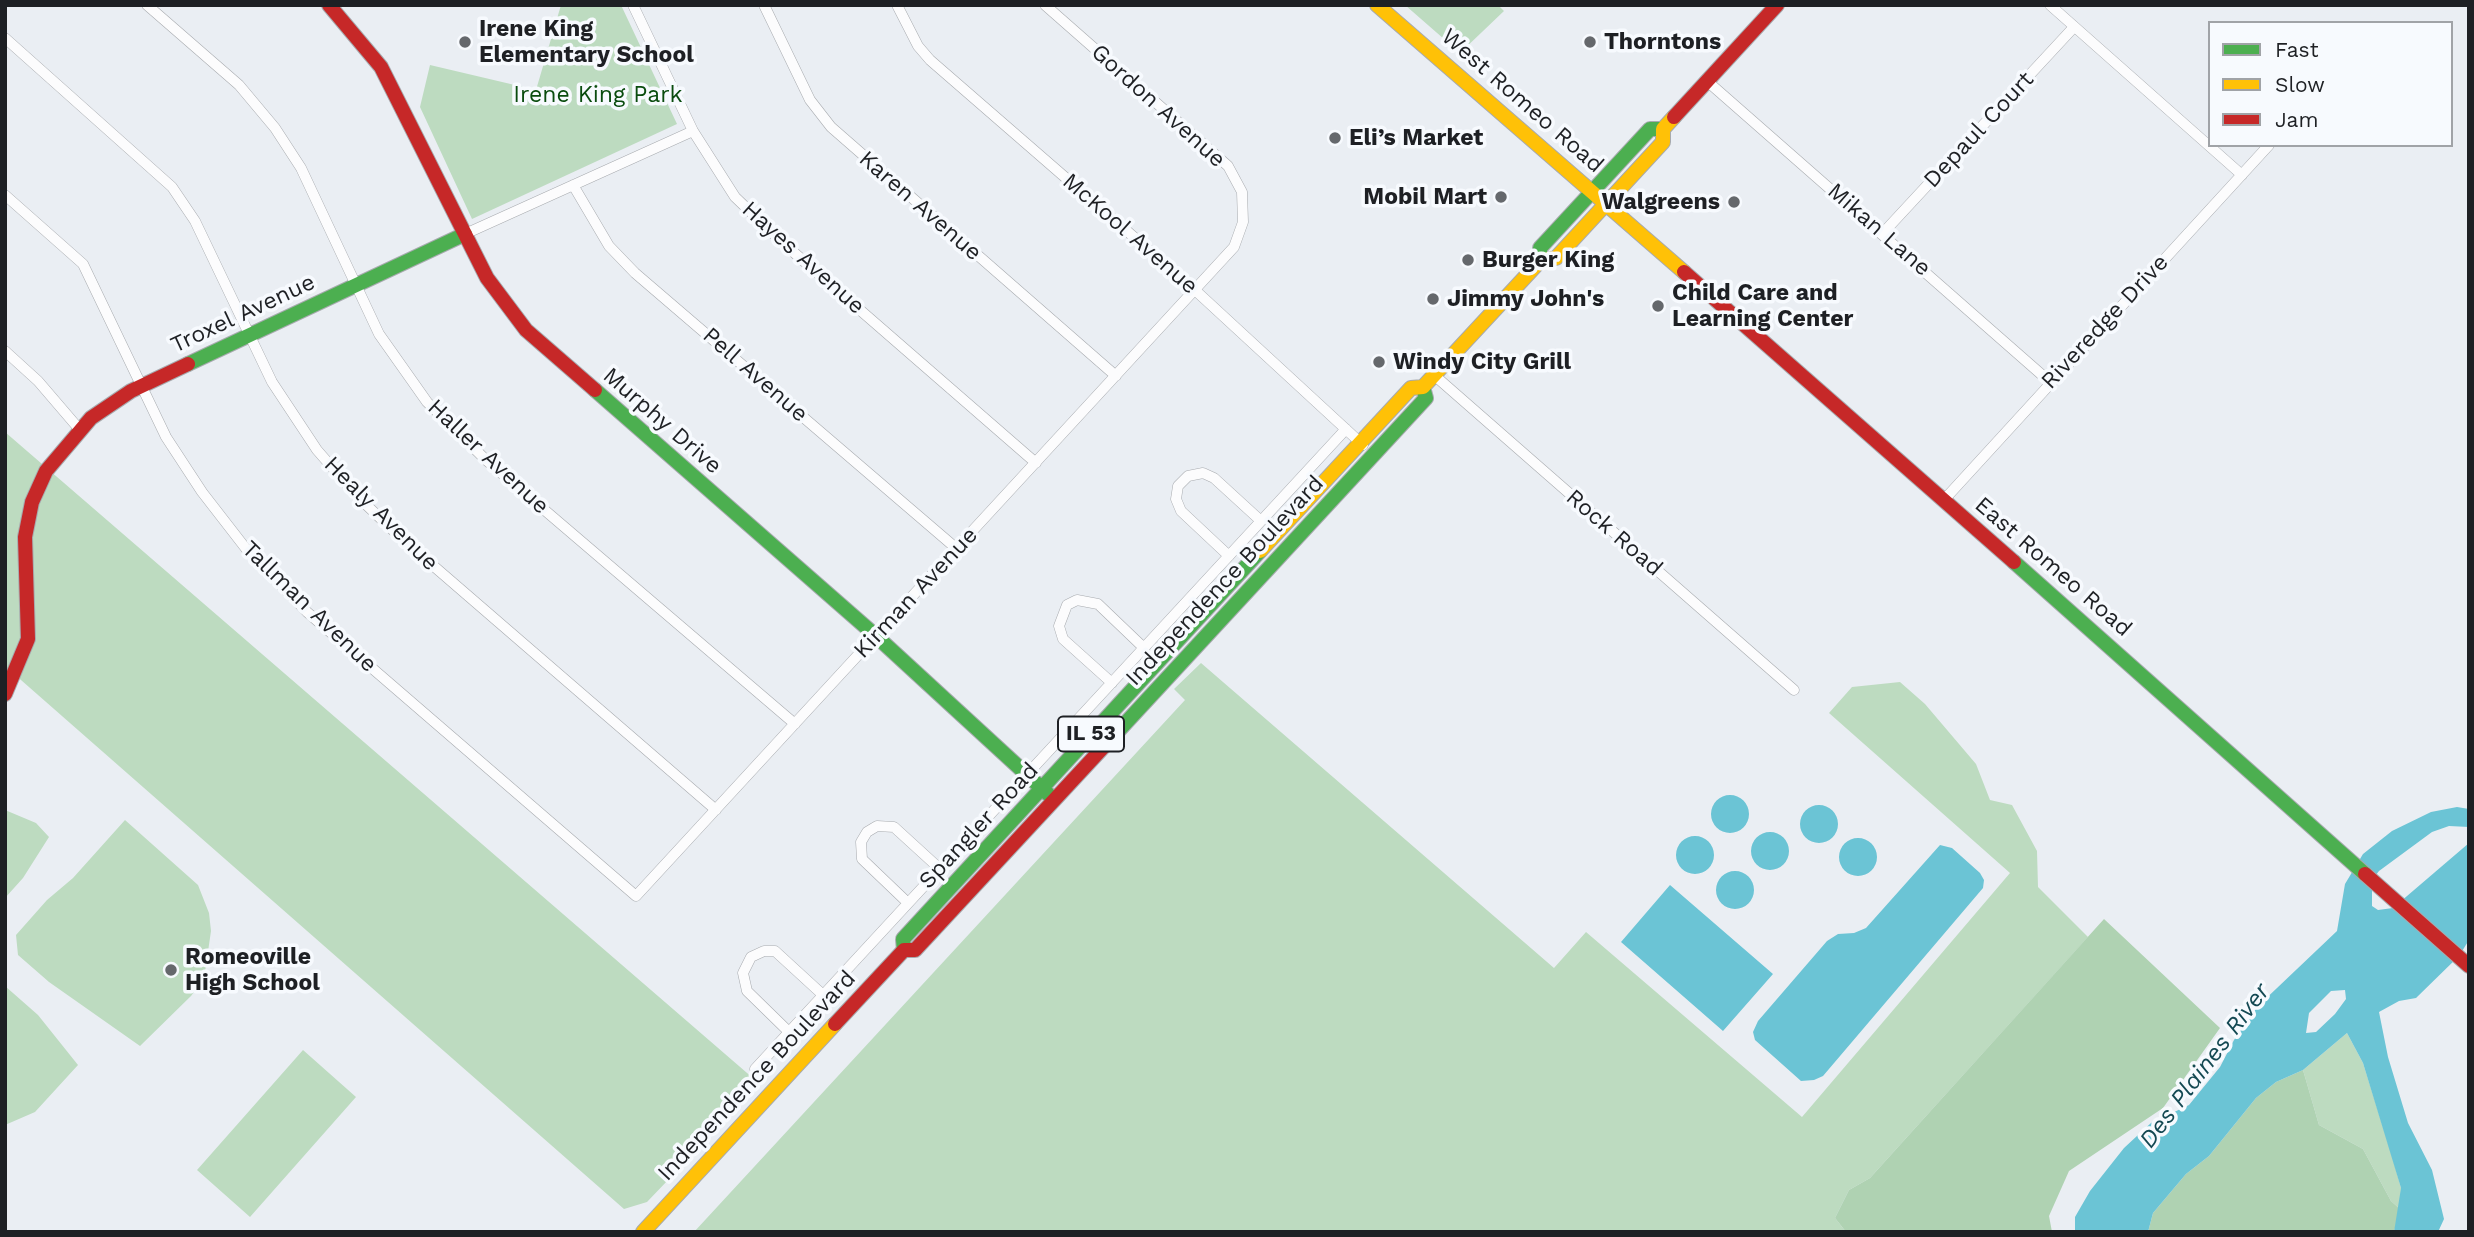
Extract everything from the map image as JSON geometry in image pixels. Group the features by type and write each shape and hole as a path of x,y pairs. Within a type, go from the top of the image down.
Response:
{"main road":[{"name":"Murphy Drive","path":"329,5 381,67 404,108 465,234 503,301 542,346 876,636 1055,800"},
{"name":"West Romeo Road","path":"1377,5 1605,205"},
{"name":"Independence Boulevard","path":"904,950 903,939 1411,388 1423,387 1541,261 1556,258 1664,142 1663,129 1777,5"},
{"name":"Independence Boulevard","path":"1541,261 1540,248 1650,129 1663,129"},
{"name":"East Romeo Road","path":"1605,205 2469,966"},
{"name":"Troxel Avenue","path":"5,694 28,639 25,537 32,502 46,471 80,430 107,404 142,386 465,234"},
{"name":"Independence Boulevard","path":"643,1232 904,950 915,950 1055,800 1426,398 1423,387"}],"street":[{"name":"Haller Avenue","path":"147,5 239,85 275,128 301,168 379,334 401,368 454,431 795,724"},
{"name":"Hayes Avenue","path":"633,5 693,131 721,178 756,218 1036,463"},
{"name":"Karen Avenue","path":"764,5 810,100 831,127 1116,376"},
{"name":"McKool Avenue","path":"897,5 918,46 930,60 1196,291 1373,455"},
{"name":"Gordon Avenue","path":"1045,5 1228,166 1238,183 1242,192 1243,222 1234,247 1196,291"},
{"path":"2050,5 2208,145"},
{"name":"Depaul Court","path":"1883,233 2074,27"},
{"name":"Healy Avenue","path":"5,38 172,187 195,221 272,382 302,429 358,497 716,810"},
{"name":"Mikan Lane","path":"1707,81 2050,382"},
{"name":"Troxel Avenue","path":"465,234 693,131"},
{"path":"2210,147 2242,175"},
{"name":"Riveredge Drive","path":"1943,501 2267,147"},
{"name":"Pell Avenue","path":"573,185 610,246 635,273 957,549"},
{"name":"Tallman Avenue","path":"5,195 83,264 166,437 202,492 247,550 289,594 636,896"},
{"name":"Kirman Avenue","path":"636,896 1196,291"},
{"path":"5,351 38,381 80,430"},
{"name":"Rock Road","path":"1434,375 1794,690"},
{"name":"Spangler Road","path":"755,1069 1346,429"},
{"path":"1229,556 1181,511 1176,499 1178,486 1188,476 1203,473 1214,478 1261,521"},
{"path":"1112,683 1063,639 1059,626 1067,605 1077,600 1098,604 1143,648"},
{"path":"908,903 862,859 861,842 867,832 877,826 894,827 940,869"},
{"path":"789,1032 747,991 743,972 751,957 764,951 775,951 823,995"}],"green space":[{"name":"Irene King Park","path":"561,5 621,5 677,124 472,219 420,107 430,65 536,90"},
{"path":"1405,5 1498,5 1504,11 1460,53"},
{"path":"5,432 754,1079 758,1086 647,1202 624,1209 5,666"},
{"path":"1201,663 1554,968 1586,932 1802,1117 2010,873 1829,713 1852,687 1900,682 1925,704 1976,764 1990,800 2012,805 2037,851 2038,887 2088,937 1870,1178 1849,1190 1835,1218 1846,1232 694,1232 1185,700 1174,689"},
{"path":"5,810 36,823 49,837 23,878 5,898"},
{"path":"125,820 198,885 209,913 211,931 204,979 191,996 140,1046 49,982 18,955 16,935 47,900 73,878"},
{"path":"2104,919 2220,1028 2163,1108 2069,1171 2049,1216 2052,1232 1846,1232 1835,1218 1849,1190 1870,1178"},
{"path":"5,986 38,1015 78,1065 35,1112 5,1125"},
{"path":"2347,1033 2363,1063 2392,1156 2401,1188 2400,1209 2391,1201 2363,1149 2319,1125 2303,1070"},
{"path":"303,1050 356,1097 250,1217 197,1170"},
{"path":"2303,1070 2319,1125 2363,1149 2391,1201 2400,1209 2394,1232 2148,1232 2153,1213 2186,1174 2209,1156 2256,1098 2276,1082"}],"water":[{"path":"1730,795 1744,800 1749,814 1744,828 1730,833 1716,828 1711,814 1716,800"},
{"path":"1819,805 1833,810 1838,824 1833,838 1819,843 1805,838 1800,824 1805,810"},
{"path":"2457,807 2469,809 2469,827 2449,826 2432,832 2379,871 2372,880 2372,906 2378,910 2393,908 2469,843 2469,940 2459,956 2416,998 2399,1001 2379,1012 2388,1057 2408,1123 2432,1170 2444,1219 2438,1232 2394,1232 2401,1188 2363,1063 2347,1033 2303,1070 2276,1082 2256,1098 2209,1156 2186,1174 2153,1213 2148,1232 2075,1232 2075,1217 2090,1191 2124,1148 2151,1123 2189,1105 2220,1067 2234,1040 2257,1007 2337,931 2345,884 2363,854 2392,831 2431,812","holes":["2345,990 2346,999 2316,1032 2306,1033 2309,1013 2331,991"]},
{"path":"1770,832 1784,837 1789,851 1784,865 1770,870 1756,865 1751,851 1756,837"},
{"path":"1695,836 1709,841 1714,855 1709,869 1695,874 1681,869 1676,855 1681,841"},
{"path":"1858,838 1872,843 1877,857 1872,871 1858,876 1844,871 1839,857 1844,843"},
{"path":"1940,845 1952,848 1980,873 1984,880 1983,888 1823,1076 1801,1081 1755,1040 1753,1032 1758,1021 1827,941 1838,934 1854,933 1866,928"},
{"path":"1735,871 1749,876 1754,890 1749,904 1735,909 1721,904 1716,890 1721,876"},
{"path":"1670,885 1773,974 1723,1031 1621,942"}],"traffic: fast":[{"path":"1540,261 1540,248 1650,129 1663,129"},
{"path":"188,364 465,234"},
{"path":"1109,741 1426,398 1423,387"},
{"path":"595,390 876,636 1048,794"},
{"path":"904,950 903,939 1260,551"},
{"path":"2014,562 2365,874"}],"traffic: slow":[{"path":"1377,5 1684,272"},
{"path":"1260,551 1411,388 1423,387 1540,261 1556,258 1663,142 1663,129 1674,117"},
{"path":"643,1232 835,1024"}],"traffic: jam":[{"path":"329,5 381,67 487,278 526,330 595,390"},
{"path":"1674,117 1777,5"},
{"path":"1684,272 2014,562"},
{"path":"5,694 28,639 25,537 32,502 46,471 91,418 131,391 188,364"},
{"path":"835,1024 904,950 915,950 1109,741"},
{"path":"2365,874 2469,966"}],"place":[{"name":"Irene King Elementary School","path":"465,42"},
{"name":"Thorntons","path":"1590,42"},
{"name":"Eli’s Market","path":"1335,138"},
{"name":"Mobil Mart","path":"1501,197"},
{"name":"Walgreens","path":"1734,202"},
{"name":"Burger King","path":"1468,260"},
{"name":"Jimmy John's","path":"1433,299"},
{"name":"Child Care and Learning Center","path":"1658,306"},
{"name":"Windy City Grill","path":"1379,362"},
{"name":"Romeoville High School","path":"171,970"}],"water label":[{"name":"Des Plaines River","path":"2205,1066"}]}
